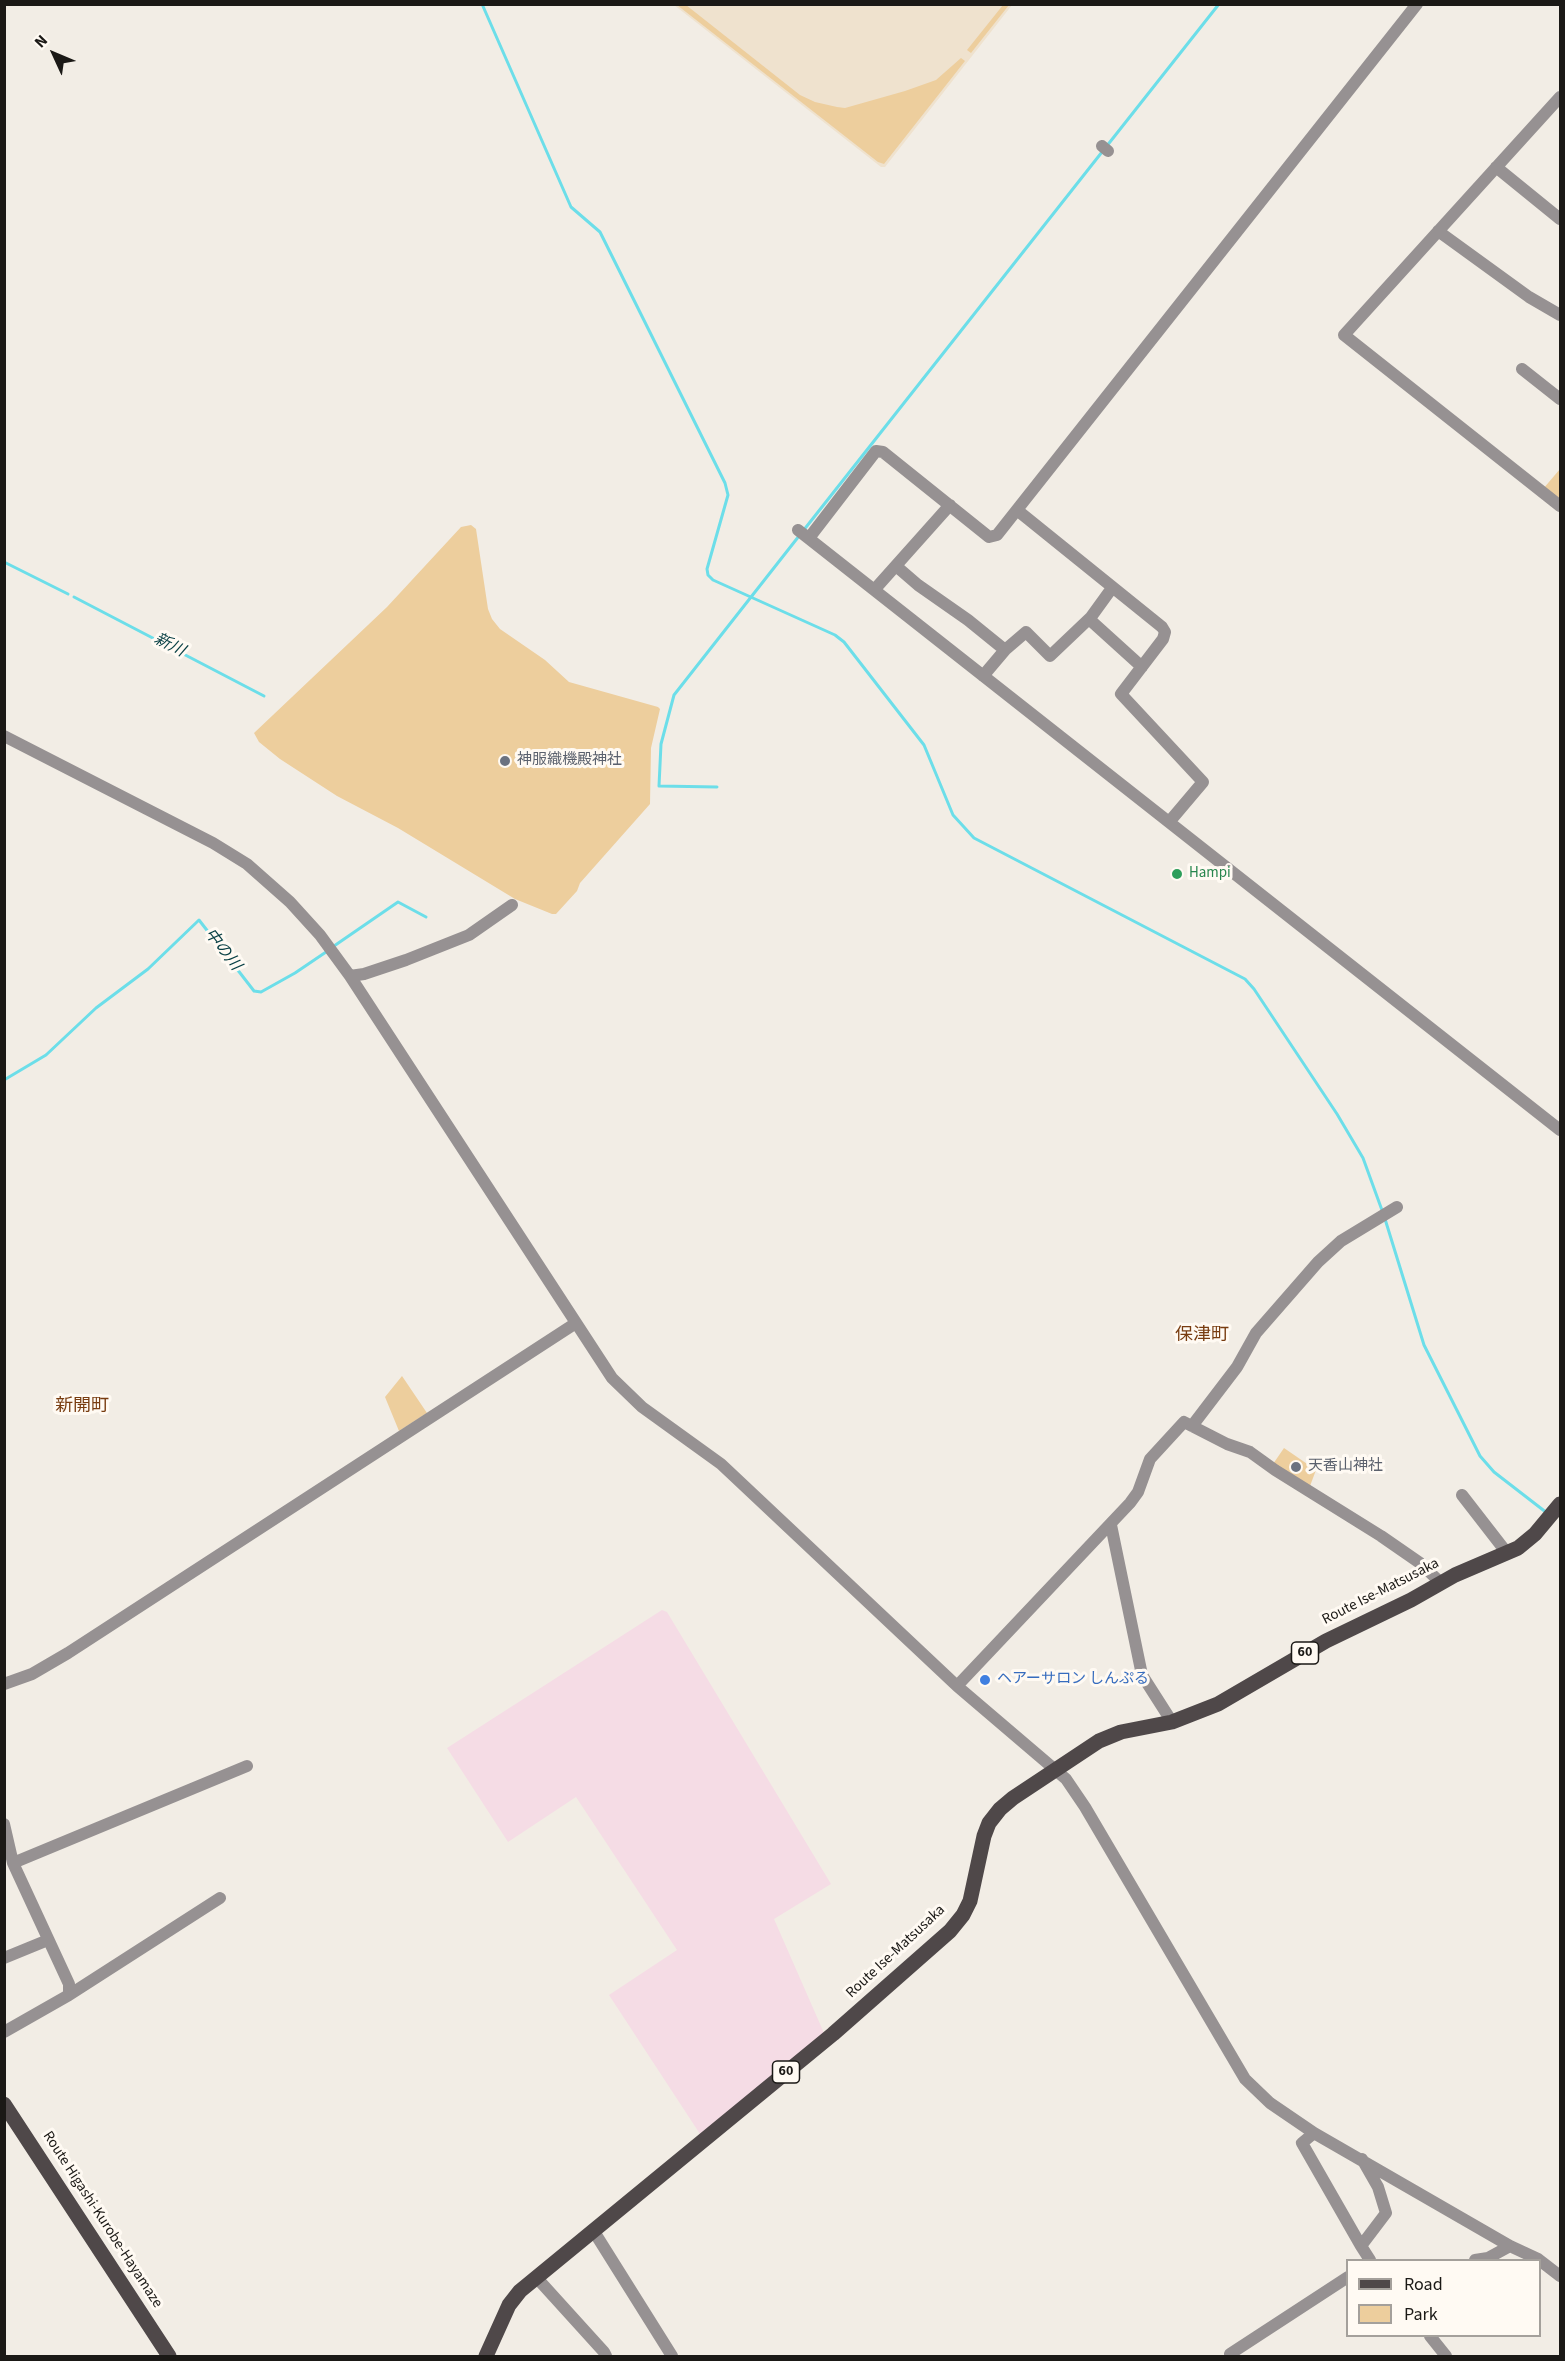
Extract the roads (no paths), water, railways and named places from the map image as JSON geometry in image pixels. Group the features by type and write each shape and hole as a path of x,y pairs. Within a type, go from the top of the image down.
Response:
{"main road":[{"name":"Route Ise-Matsusaka","path":"486,2356 509,2305 520,2291 833,2034 944,1936 963,1915 970,1901 989,1823 1013,1798 1083,1750 1121,1732 1172,1722 1218,1704 1326,1641 1441,1583 1507,1553 1527,1541 1553,1512"},
{"name":"Route Higashi-Kurobe-Hayamaze","path":"4,2104 169,2356"}],"street":[{"path":"1416,4 997,535 990,537 883,452 876,451 804,534 1560,1130"},
{"path":"1560,97 1344,335 1560,506"},
{"path":"1496,167 1560,219"},
{"path":"1438,231 1529,297 1560,315"},
{"path":"1522,369 1560,399"},
{"path":"875,589 950,506"},
{"path":"1017,510 1166,632 1121,694 1203,782 1170,821"},
{"path":"896,566 1005,650"},
{"path":"983,676 1005,650 1026,632 1050,656 1089,619 1112,588"},
{"path":"1089,619 1142,667"},
{"path":"4,736 213,843 247,864 290,902 331,949 350,976 612,1378 625,1393 721,1464 957,1686 1055,1769 1070,1785 1245,2079 1270,2103 1314,2133 1361,2158 1510,2246 1538,2259"},
{"path":"350,976 364,974 406,960 469,935 512,905"},
{"path":"1192,1426 1237,1367 1256,1333 1277,1306 1341,1241 1388,1212"},
{"path":"4,1684 32,1674 68,1653 576,1323"},
{"path":"957,1686 1112,1525 1138,1492 1150,1460 1184,1422 1227,1444 1250,1452 1381,1536 1420,1563 1441,1583"},
{"path":"1462,1495 1507,1553"},
{"path":"1112,1525 1142,1675 1172,1722"},
{"path":"13,1863 247,1766"},
{"path":"4,1824 13,1863 69,1984 69,1995"},
{"path":"4,2032 69,1995 220,1898"},
{"path":"4,1958 48,1940"},
{"path":"1314,2133 1302,2143 1369,2259"},
{"path":"1360,2246 1386,2213 1378,2187 1361,2158"},
{"path":"593,2230 672,2356"},
{"path":"1482,2259 1510,2246"},
{"path":"1541,2261 1560,2276"},
{"path":"536,2277 606,2356"},
{"path":"1231,2356 1230,2354 1346,2278"},
{"path":"1431,2337 1446,2356"}],"waterway":[{"path":"482,4 571,207 600,232 725,483 728,495 707,569 708,575 713,580 835,635 844,642 924,745 953,815 974,838 1245,979 1254,989 1337,1114 1363,1158 1383,1213"},
{"path":"1106,147 1219,4"},
{"path":"803,531 1102,152"},
{"path":"717,787 659,786 661,744 674,695 799,536"},
{"name":"新川","path":"4,562 68,594"},
{"name":"新川","path":"74,597 264,696"},
{"name":"中の川","path":"334,946 398,902 426,917"},
{"name":"中の川","path":"4,1080 46,1055 96,1008 148,969 199,920 254,991 261,992 329,950"},
{"path":"1385,1219 1424,1345 1480,1456 1494,1472 1547,1513"}],"place":[{"name":"神服織機殿神社","path":"505,761"},
{"name":"Hampi","path":"1177,874"},
{"name":"天香山神社","path":"1296,1467"},
{"name":"ヘアーサロン しんぷる","path":"985,1680"}],"district":[{"name":"保津町","path":"1202,1336"},
{"name":"新開町","path":"82,1407"}]}
